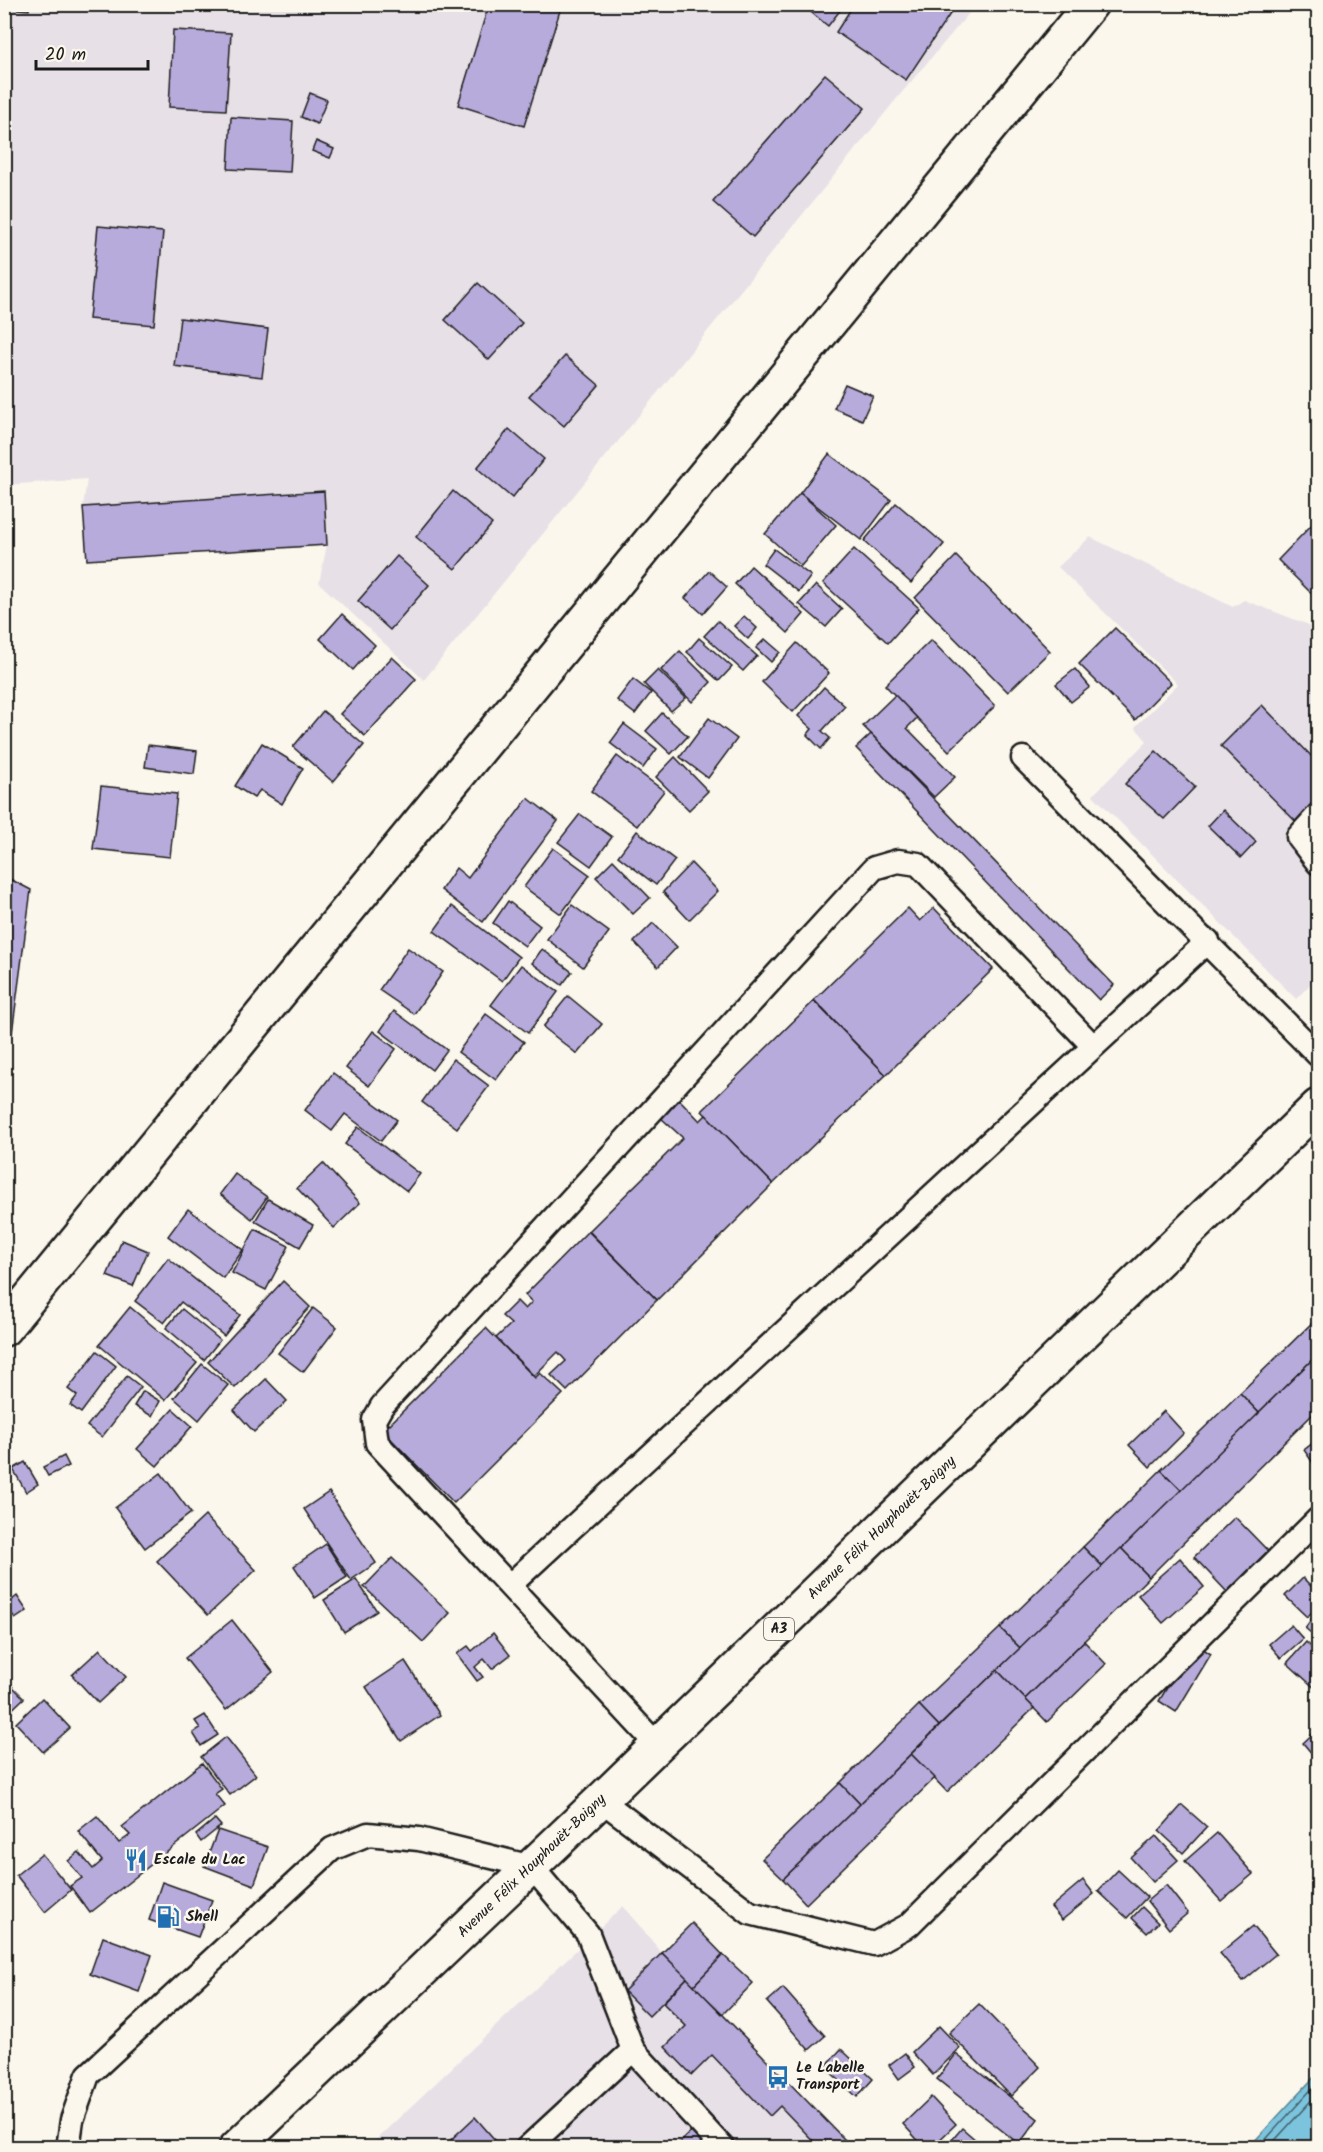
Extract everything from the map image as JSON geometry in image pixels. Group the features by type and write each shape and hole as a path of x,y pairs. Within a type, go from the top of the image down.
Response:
{"main road":[{"path":"4,1329 1091,4"},
{"name":"Avenue Félix Houphouët-Boigny","path":"236,2148 602,1800 1318,1106"}],"lane":[{"path":"1023,758 1208,941 1318,1055"},
{"path":"1318,815 1298,837 1318,863"},
{"path":"658,1746 377,1443 374,1420 382,1406 874,868 898,861 918,864 1093,1046"},
{"path":"510,1585 1208,941"},
{"path":"602,1800 750,1913 874,1944 909,1925 1318,1519"},
{"path":"68,2148 72,2120 88,2075 332,1849 368,1834 420,1839 532,1867 588,1934 633,2050 723,2148"},
{"path":"527,2148 633,2050"}],"shaded area":[{"path":"5,5 976,5 898,97 424,680 319,583 327,545 323,491 83,507 87,479 5,485"},
{"path":"1090,537 1233,607 1244,600 1314,627 1318,622 1318,976 1296,999 1093,795 1147,741 1135,727 1178,684 1058,567"},
{"path":"623,1906 662,1953 852,2147 367,2148"}],"water":[{"path":"1318,2073 1318,2147 1249,2147"}],"building":[{"path":"4,4 29,4 29,10 4,8"},
{"path":"489,4 562,4 524,126 458,105"},
{"path":"801,4 845,4 828,26"},
{"path":"854,4 907,4 917,11 921,4 956,5 906,80 836,32"},
{"path":"173,30 231,33 226,110 169,107"},
{"path":"825,74 865,108 753,237 713,202"},
{"path":"310,93 327,100 317,124 301,117"},
{"path":"231,117 293,121 290,172 228,169"},
{"path":"316,141 334,149 330,158 312,151"},
{"path":"98,226 163,232 154,325 89,319"},
{"path":"478,283 522,323 489,360 445,320"},
{"path":"180,318 268,329 262,377 174,366"},
{"path":"565,356 599,385 564,426 529,396"},
{"path":"845,384 873,396 862,420 834,408"},
{"path":"509,429 544,459 512,498 477,468"},
{"path":"829,454 891,500 861,540 800,493"},
{"path":"324,491 327,545 87,560 83,507"},
{"path":"453,491 492,524 455,569 416,537"},
{"path":"800,493 836,525 801,566 765,534"},
{"path":"896,503 944,544 911,583 864,541"},
{"path":"1318,518 1318,600 1278,560"},
{"path":"774,549 811,576 799,592 763,564"},
{"path":"854,549 919,608 888,643 823,583"},
{"path":"397,556 429,585 390,630 358,601"},
{"path":"956,556 1050,651 1008,692 915,598"},
{"path":"751,566 804,614 788,633 735,584"},
{"path":"709,571 727,587 703,614 685,598"},
{"path":"816,585 842,609 826,627 799,604"},
{"path":"342,614 375,645 353,670 320,639"},
{"path":"744,616 757,628 748,639 734,626"},
{"path":"718,621 757,656 743,671 704,636"},
{"path":"1115,628 1171,683 1135,720 1079,664"},
{"path":"699,638 732,667 719,681 687,652"},
{"path":"765,639 780,652 771,662 756,648"},
{"path":"931,640 995,706 949,751 885,685"},
{"path":"797,643 829,673 793,712 762,682"},
{"path":"680,651 711,682 692,702 661,670"},
{"path":"392,657 416,679 365,736 340,714"},
{"path":"1075,669 1090,687 1071,702 1056,684"},
{"path":"658,670 686,698 671,711 644,684"},
{"path":"633,679 651,693 635,714 617,700"},
{"path":"824,687 845,706 822,731 830,738 821,749 807,735 812,729 798,716"},
{"path":"895,695 917,718 907,728 955,777 934,797 863,726"},
{"path":"1262,705 1318,763 1318,828 1310,836 1221,746"},
{"path":"323,711 364,745 333,782 293,747"},
{"path":"662,713 688,736 671,754 646,731"},
{"path":"709,718 737,739 708,778 680,757"},
{"path":"624,724 657,749 643,768 610,743"},
{"path":"871,734 1114,985 1099,1000 856,748"},
{"path":"262,743 303,768 282,804 260,790 254,798 235,786"},
{"path":"148,745 197,751 194,774 145,767"},
{"path":"1156,751 1195,787 1164,819 1125,784"},
{"path":"617,756 664,791 637,826 591,791"},
{"path":"675,757 708,791 689,810 656,777"},
{"path":"101,786 177,794 170,857 93,849"},
{"path":"528,798 558,821 483,922 441,890 456,868 468,878"},
{"path":"1223,810 1256,842 1241,858 1208,826"},
{"path":"580,814 612,837 591,866 558,842"},
{"path":"637,831 675,860 656,885 618,856"},
{"path":"553,848 590,875 561,914 524,887"},
{"path":"613,860 650,898 633,914 596,877"},
{"path":"691,863 718,891 689,920 663,892"},
{"path":"4,876 31,890 12,1033 4,1034"},
{"path":"508,901 540,926 525,946 493,923"},
{"path":"572,905 609,932 583,967 547,939"},
{"path":"452,906 519,957 502,981 434,931"},
{"path":"908,908 920,921 934,908 993,969 886,1075 814,1000"},
{"path":"653,923 677,947 658,967 634,942"},
{"path":"408,948 443,972 414,1014 379,990"},
{"path":"542,949 572,972 562,985 532,963"},
{"path":"521,965 558,992 528,1033 491,1005"},
{"path":"568,996 602,1024 577,1054 543,1027"},
{"path":"814,1001 886,1075 773,1184 702,1111"},
{"path":"394,1011 447,1050 432,1070 380,1031"},
{"path":"486,1014 524,1042 496,1080 458,1052"},
{"path":"373,1031 396,1049 369,1086 346,1068"},
{"path":"453,1059 489,1086 457,1128 422,1102"},
{"path":"333,1073 397,1120 381,1141 345,1114 332,1131 305,1110"},
{"path":"679,1099 700,1121 706,1115 773,1184 657,1300 589,1231 683,1138 661,1118"},
{"path":"358,1127 420,1174 407,1191 345,1144"},
{"path":"323,1163 360,1203 334,1228 297,1188"},
{"path":"235,1174 267,1197 252,1219 220,1194"},
{"path":"268,1199 313,1225 300,1247 255,1221"},
{"path":"188,1209 243,1250 223,1278 168,1236"},
{"path":"255,1229 289,1246 266,1290 232,1273"},
{"path":"588,1231 657,1300 567,1391 551,1375 566,1361 558,1352 534,1376 496,1338 511,1324 502,1316 517,1301 525,1309 532,1302 525,1295"},
{"path":"122,1240 148,1251 133,1286 107,1276"},
{"path":"168,1258 240,1315 224,1336 181,1302 164,1323 135,1301"},
{"path":"283,1281 310,1307 235,1388 208,1362"},
{"path":"130,1307 197,1363 165,1400 99,1345"},
{"path":"313,1308 337,1327 303,1372 278,1353"},
{"path":"182,1309 220,1340 204,1360 166,1328"},
{"path":"1318,1317 1318,1354 1259,1413 1240,1393"},
{"path":"486,1328 535,1378 540,1373 563,1394 454,1503 383,1431"},
{"path":"97,1351 116,1366 81,1413 70,1405 77,1396 68,1389"},
{"path":"1318,1354 1318,1409 1149,1577 1121,1548"},
{"path":"202,1364 228,1385 199,1420 174,1398"},
{"path":"127,1376 141,1387 102,1437 87,1426"},
{"path":"266,1379 287,1401 254,1432 234,1410"},
{"path":"143,1391 160,1401 152,1416 134,1406"},
{"path":"1240,1393 1259,1413 1181,1490 1161,1470"},
{"path":"173,1409 192,1426 157,1466 137,1449"},
{"path":"1164,1411 1184,1433 1150,1467 1129,1445"},
{"path":"1318,1439 1318,1470 1304,1450"},
{"path":"64,1456 69,1466 48,1476 43,1467"},
{"path":"25,1462 38,1484 26,1492 13,1469"},
{"path":"1161,1470 1181,1490 1103,1567 1083,1547"},
{"path":"161,1473 191,1513 145,1548 115,1508"},
{"path":"329,1492 376,1563 351,1580 304,1509"},
{"path":"205,1516 256,1570 208,1615 157,1561"},
{"path":"1235,1517 1268,1551 1227,1592 1194,1557"},
{"path":"326,1544 347,1577 315,1598 294,1566"},
{"path":"1083,1547 1103,1567 1020,1648 1000,1628"},
{"path":"1121,1548 1149,1577 1025,1699 997,1670"},
{"path":"392,1558 450,1613 423,1642 364,1587"},
{"path":"1180,1558 1204,1587 1163,1623 1138,1595"},
{"path":"1303,1578 1318,1593 1318,1606 1307,1617 1285,1596"},
{"path":"356,1579 377,1611 344,1632 324,1600"},
{"path":"17,1596 27,1611 15,1619 6,1605"},
{"path":"1316,1613 1318,1615 1318,1639 1305,1628"},
{"path":"232,1620 273,1672 226,1710 185,1658"},
{"path":"1291,1625 1303,1639 1281,1658 1269,1644"},
{"path":"1000,1628 1020,1648 939,1726 919,1705"},
{"path":"493,1633 510,1655 492,1669 484,1659 475,1667 483,1677 477,1681 457,1654 468,1646 472,1651"},
{"path":"1084,1641 1106,1664 1047,1722 1025,1699"},
{"path":"1306,1642 1318,1653 1318,1691 1287,1663"},
{"path":"1194,1643 1211,1654 1176,1712 1159,1701"},
{"path":"100,1649 126,1677 98,1703 72,1675"},
{"path":"405,1661 440,1715 401,1741 366,1687"},
{"path":"997,1670 1034,1708 947,1792 911,1754"},
{"path":"4,1678 24,1698 4,1717"},
{"path":"42,1698 70,1728 43,1752 16,1723"},
{"path":"919,1705 939,1726 860,1804 840,1783"},
{"path":"205,1715 218,1735 201,1746 193,1733 200,1728 195,1721"},
{"path":"1318,1729 1318,1761 1303,1743"},
{"path":"226,1737 256,1775 230,1795 201,1757"},
{"path":"911,1754 935,1778 806,1904 783,1879"},
{"path":"202,1763 222,1789 215,1794 225,1806 90,1913 70,1886 82,1878 68,1861 79,1852 93,1869 102,1861 78,1831 97,1816 119,1843 130,1835 122,1827"},
{"path":"840,1783 860,1804 783,1879 762,1859"},
{"path":"1182,1805 1207,1827 1183,1853 1159,1831"},
{"path":"215,1819 221,1826 201,1842 196,1835"},
{"path":"218,1830 268,1847 254,1885 204,1866"},
{"path":"1217,1833 1253,1874 1221,1901 1185,1861"},
{"path":"1156,1836 1178,1860 1153,1882 1131,1858"},
{"path":"42,1854 71,1890 45,1912 16,1875"},
{"path":"1118,1870 1147,1897 1127,1918 1098,1891"},
{"path":"1083,1880 1094,1894 1062,1920 1051,1907"},
{"path":"162,1882 212,1900 198,1937 149,1920"},
{"path":"1166,1885 1188,1913 1169,1929 1147,1901"},
{"path":"1142,1907 1158,1923 1147,1933 1132,1918"},
{"path":"692,1923 723,1955 693,1986 662,1953"},
{"path":"1253,1926 1276,1954 1243,1981 1220,1953"},
{"path":"103,1937 152,1955 139,1992 90,1974"},
{"path":"662,1953 687,1978 649,2016 624,1991"},
{"path":"723,1955 753,1983 723,2014 693,1986"},
{"path":"687,1978 845,2140 837,2148 820,2148 780,2106 770,2116 712,2055 692,2075 665,2047 686,2026 663,2003"},
{"path":"783,1988 825,2036 809,2050 767,2002"},
{"path":"979,2004 1040,2067 1011,2096 949,2033"},
{"path":"939,2026 960,2048 933,2075 912,2052"},
{"path":"841,2049 873,2079 857,2097 825,2067"},
{"path":"905,2053 915,2067 899,2079 889,2065"},
{"path":"956,2054 1038,2119 1019,2144 937,2079"},
{"path":"931,2097 956,2124 931,2148 925,2148 903,2124"},
{"path":"475,2117 502,2148 442,2148"},
{"path":"695,2127 712,2148 674,2148"},
{"path":"962,2128 985,2148 945,2148"}],"place":[{"name":"Escale du Lac","path":"136,1860"},
{"name":"Shell","path":"168,1917"},
{"name":"Le Labelle Transport","path":"778,2077"}]}
